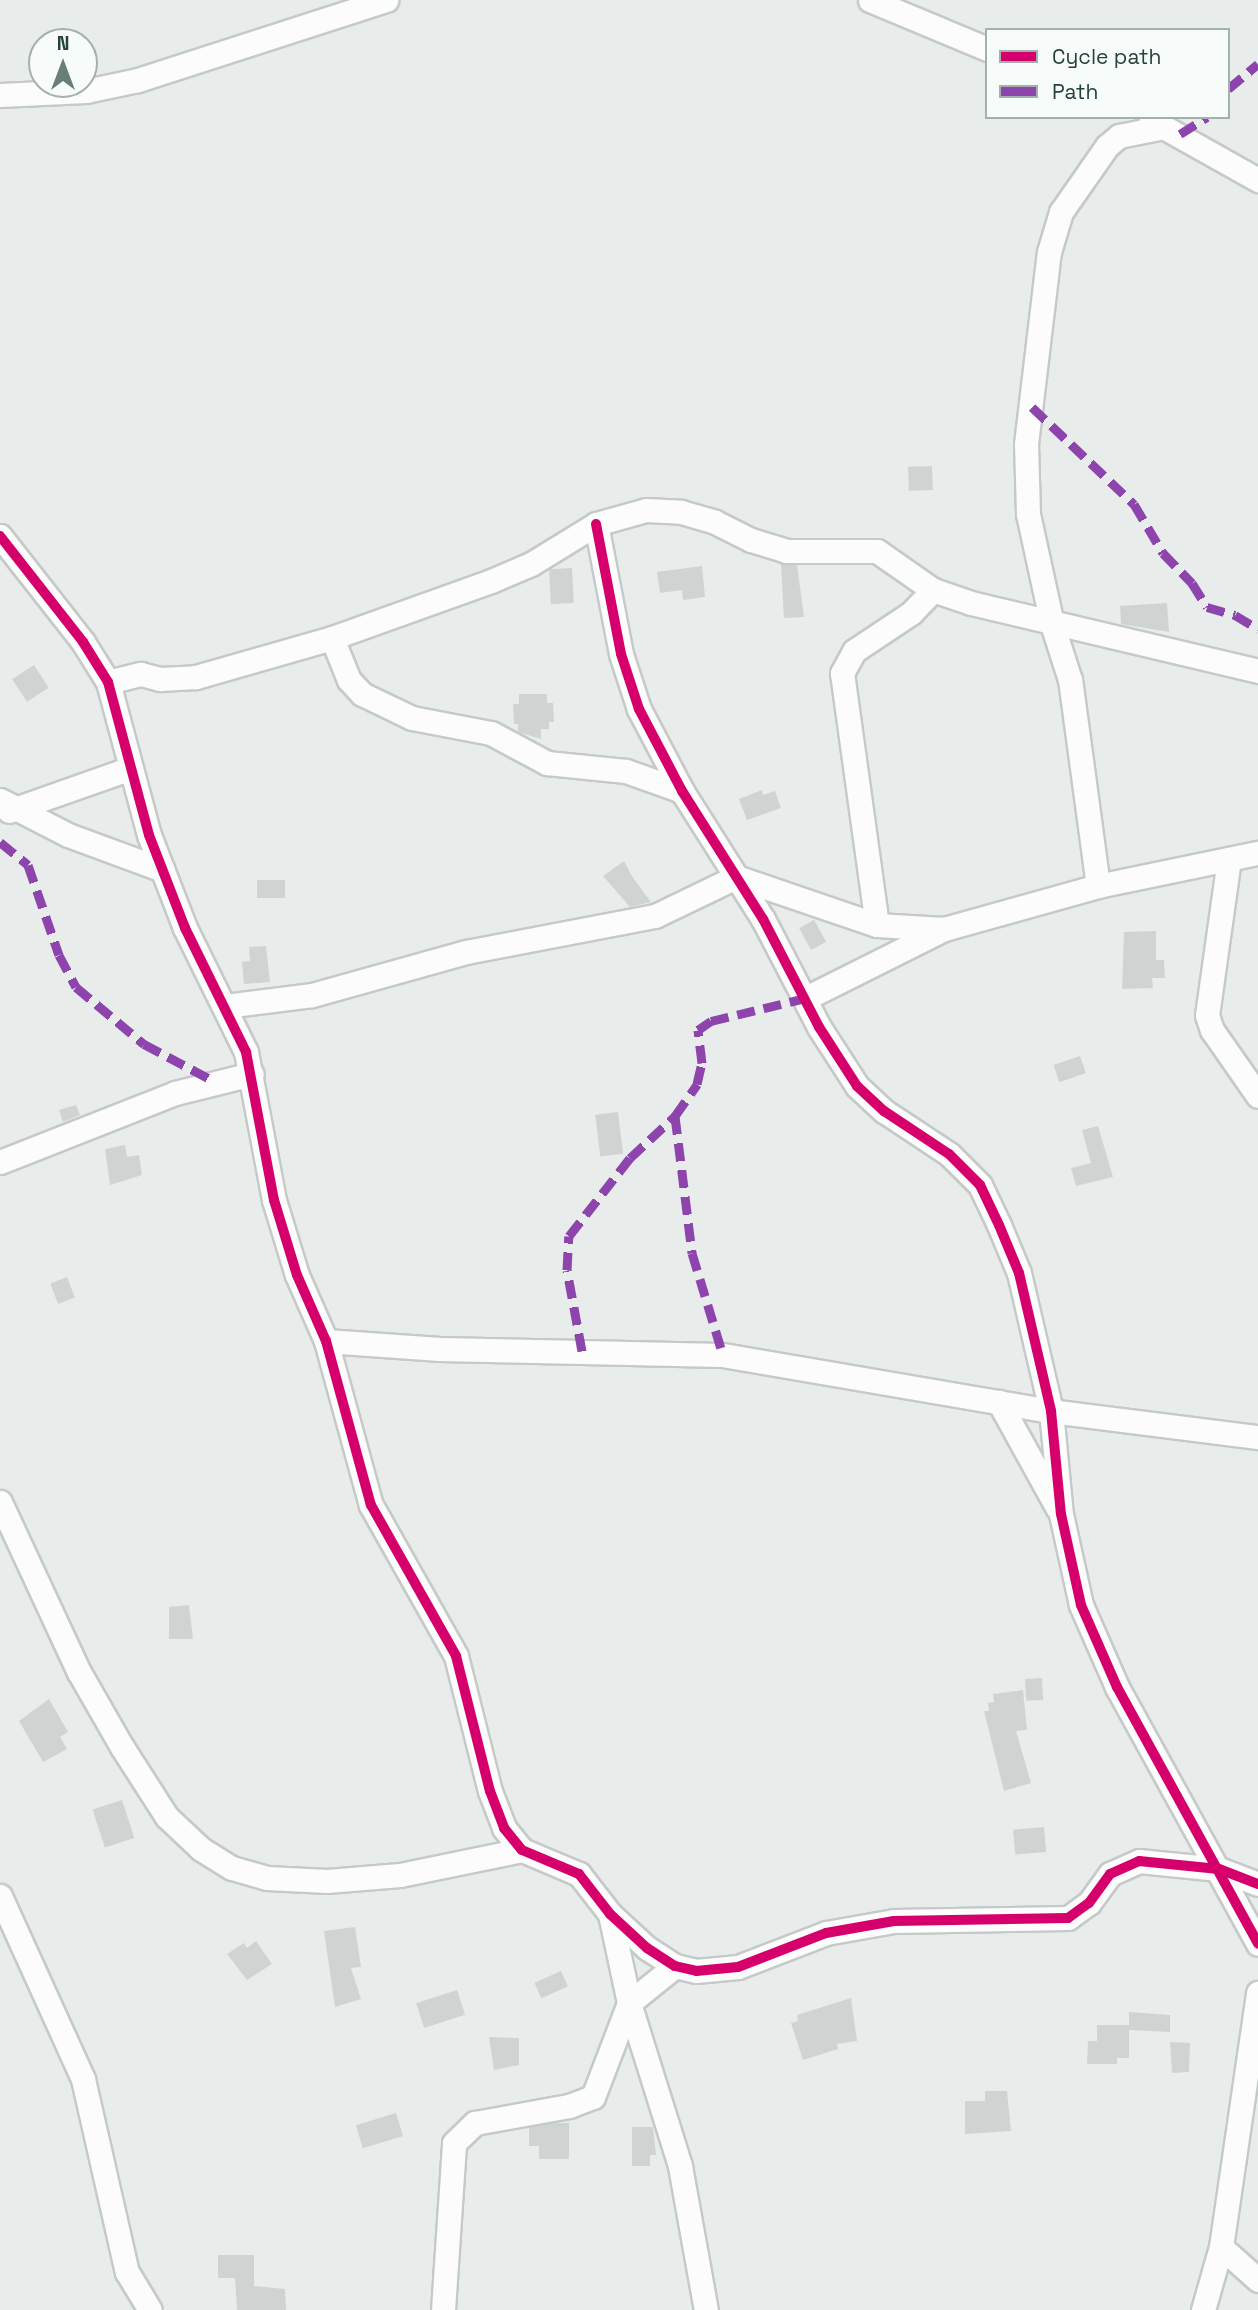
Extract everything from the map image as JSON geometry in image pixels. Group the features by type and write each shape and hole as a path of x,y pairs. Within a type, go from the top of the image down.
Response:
{"street":[{"path":"0,95 86,91 138,80 386,0"},
{"path":"870,0 985,48"},
{"path":"1098,886 1074,703 1052,624 1026,480 1053,229 1107,146 1119,136 1155,122 1258,180"},
{"path":"108,682 141,674 160,679 196,677 332,638 521,568 596,524 646,510 681,512 777,549 877,551 933,590 1052,624 1258,671"},
{"path":"596,524 621,654 639,709 681,791 736,877 857,1086 884,1111 949,1154 980,1185 1019,1273 1051,1411 1061,1514 1081,1605 1111,1675 1258,1944"},
{"path":"0,536 83,642 108,682 128,768 163,870 185,928 225,1006 252,1074 274,1200 297,1275 326,1341 371,1505 456,1656 490,1791 504,1828 522,1850 579,1874 610,1914 647,1948 675,1966 717,1971 826,1933 894,1921 1068,1918 1079,1912 1110,1874 1126,1863 1219,1869 1258,1884"},
{"path":"877,925 842,673 854,651 911,613 933,590"},
{"path":"332,638 349,680 362,694 412,718 483,731 547,763 626,771 681,791"},
{"path":"4,809 128,768"},
{"path":"4,809 163,870"},
{"path":"806,998 944,929 1098,886 1258,853"},
{"path":"1229,859 1207,1015 1212,1030 1258,1096"},
{"path":"225,1006 312,995 478,949 654,916 736,877 877,925 944,929"},
{"path":"0,1162 175,1093 252,1074"},
{"path":"326,1341 440,1349 723,1355 1051,1411 1258,1437"},
{"path":"999,1402 1061,1514"},
{"path":"0,1503 79,1672 121,1746 167,1817 201,1849 232,1868 267,1878 327,1881 400,1875 522,1850"},
{"path":"0,1896 83,2079 127,2272 150,2310"},
{"path":"610,1914 629,2003 680,2166 706,2310"},
{"path":"443,2310 454,2143 475,2123 569,2106 593,2097 629,2003 675,1966"},
{"path":"1203,2310 1221,2247 1258,1993"},
{"path":"1221,2247 1258,2280"}],"building":[{"path":"932,466 933,490 909,491 908,467"},
{"path":"781,564 797,565 804,617 784,618"},
{"path":"702,566 705,597 683,600 682,590 660,593 657,572"},
{"path":"572,568 574,603 551,604 549,569"},
{"path":"1167,603 1169,632 1121,624 1120,606"},
{"path":"34,665 49,688 27,702 12,679"},
{"path":"519,694 547,694 547,703 553,703 554,722 549,722 549,729 541,729 541,739 518,732 518,724 514,724 513,704 519,704"},
{"path":"762,790 763,795 775,791 781,808 747,820 739,799"},
{"path":"624,861 651,902 630,907 603,876"},
{"path":"257,880 285,880 285,898 257,898"},
{"path":"814,920 826,942 811,950 799,928"},
{"path":"1156,931 1156,960 1164,960 1165,978 1152,978 1153,988 1122,989 1124,932"},
{"path":"266,946 270,982 244,984 242,962 250,961 249,947"},
{"path":"1080,1056 1086,1073 1059,1082 1054,1065"},
{"path":"76,1105 80,1115 63,1122 59,1110"},
{"path":"618,1112 623,1154 600,1156 595,1115"},
{"path":"1098,1126 1113,1177 1076,1186 1071,1168 1091,1163 1082,1130"},
{"path":"125,1145 127,1157 139,1155 142,1175 110,1185 105,1149"},
{"path":"67,1277 75,1298 58,1304 50,1283"},
{"path":"189,1605 193,1639 169,1639 169,1607"},
{"path":"1042,1678 1043,1700 1026,1701 1025,1679"},
{"path":"1023,1690 1027,1730 1016,1731 1031,1783 1004,1791 984,1711 989,1711 988,1703 994,1702 993,1694"},
{"path":"49,1699 68,1732 60,1737 67,1749 43,1762 19,1721"},
{"path":"122,1800 134,1838 105,1848 93,1810"},
{"path":"1044,1827 1046,1852 1015,1855 1013,1830"},
{"path":"355,1927 361,1967 351,1968 361,1999 335,2007 324,1931"},
{"path":"256,1941 272,1964 247,1980 227,1954 244,1943 247,1948"},
{"path":"561,1971 568,1987 541,1998 535,1983"},
{"path":"457,1990 465,2015 424,2028 416,2003"},
{"path":"851,1998 857,2041 837,2044 838,2049 803,2060 791,2023 798,2021 797,2015"},
{"path":"1129,2012 1170,2015 1170,2032 1129,2030 1129,2058 1117,2058 1117,2064 1087,2064 1088,2041 1097,2041 1097,2025 1129,2025"},
{"path":"489,2037 519,2038 519,2065 494,2070"},
{"path":"1170,2042 1190,2043 1189,2072 1172,2073"},
{"path":"985,2091 1007,2091 1011,2131 965,2134 965,2101 985,2101"},
{"path":"396,2113 403,2136 363,2148 356,2125"},
{"path":"569,2123 569,2159 539,2159 539,2146 529,2146 529,2127"},
{"path":"632,2127 653,2127 656,2155 650,2155 650,2166 632,2166"},
{"path":"218,2255 254,2255 254,2286 285,2289 286,2310 237,2310 235,2278 218,2278"}],"marked path":[{"path":"1230,87 1258,64"},
{"path":"1180,134 1204,119"},
{"path":"1032,407 1134,504 1163,553 1192,583 1207,607 1235,615 1258,629"},
{"path":"0,842 28,865 59,955 76,987 144,1044 214,1081"},
{"path":"582,1351 567,1270 569,1236 630,1158 675,1116 697,1084 702,1063 698,1030 711,1021 806,998"},
{"path":"675,1116 692,1253 723,1355"}],"cycle path":[{"path":"596,524 621,654 639,709 682,791 763,919 819,1027 857,1086 884,1111 949,1154 980,1185 999,1225 1019,1273 1051,1411 1061,1514 1081,1605 1117,1687 1258,1944"},
{"path":"0,536 83,642 108,682 149,835 185,928 246,1052 274,1200 297,1275 326,1341 371,1505 456,1656 490,1791 504,1828 522,1850 579,1874 610,1914 647,1948 675,1966 696,1971 738,1967 826,1933 894,1921 1068,1918 1089,1903 1110,1874 1139,1861 1219,1869 1258,1884"}]}
